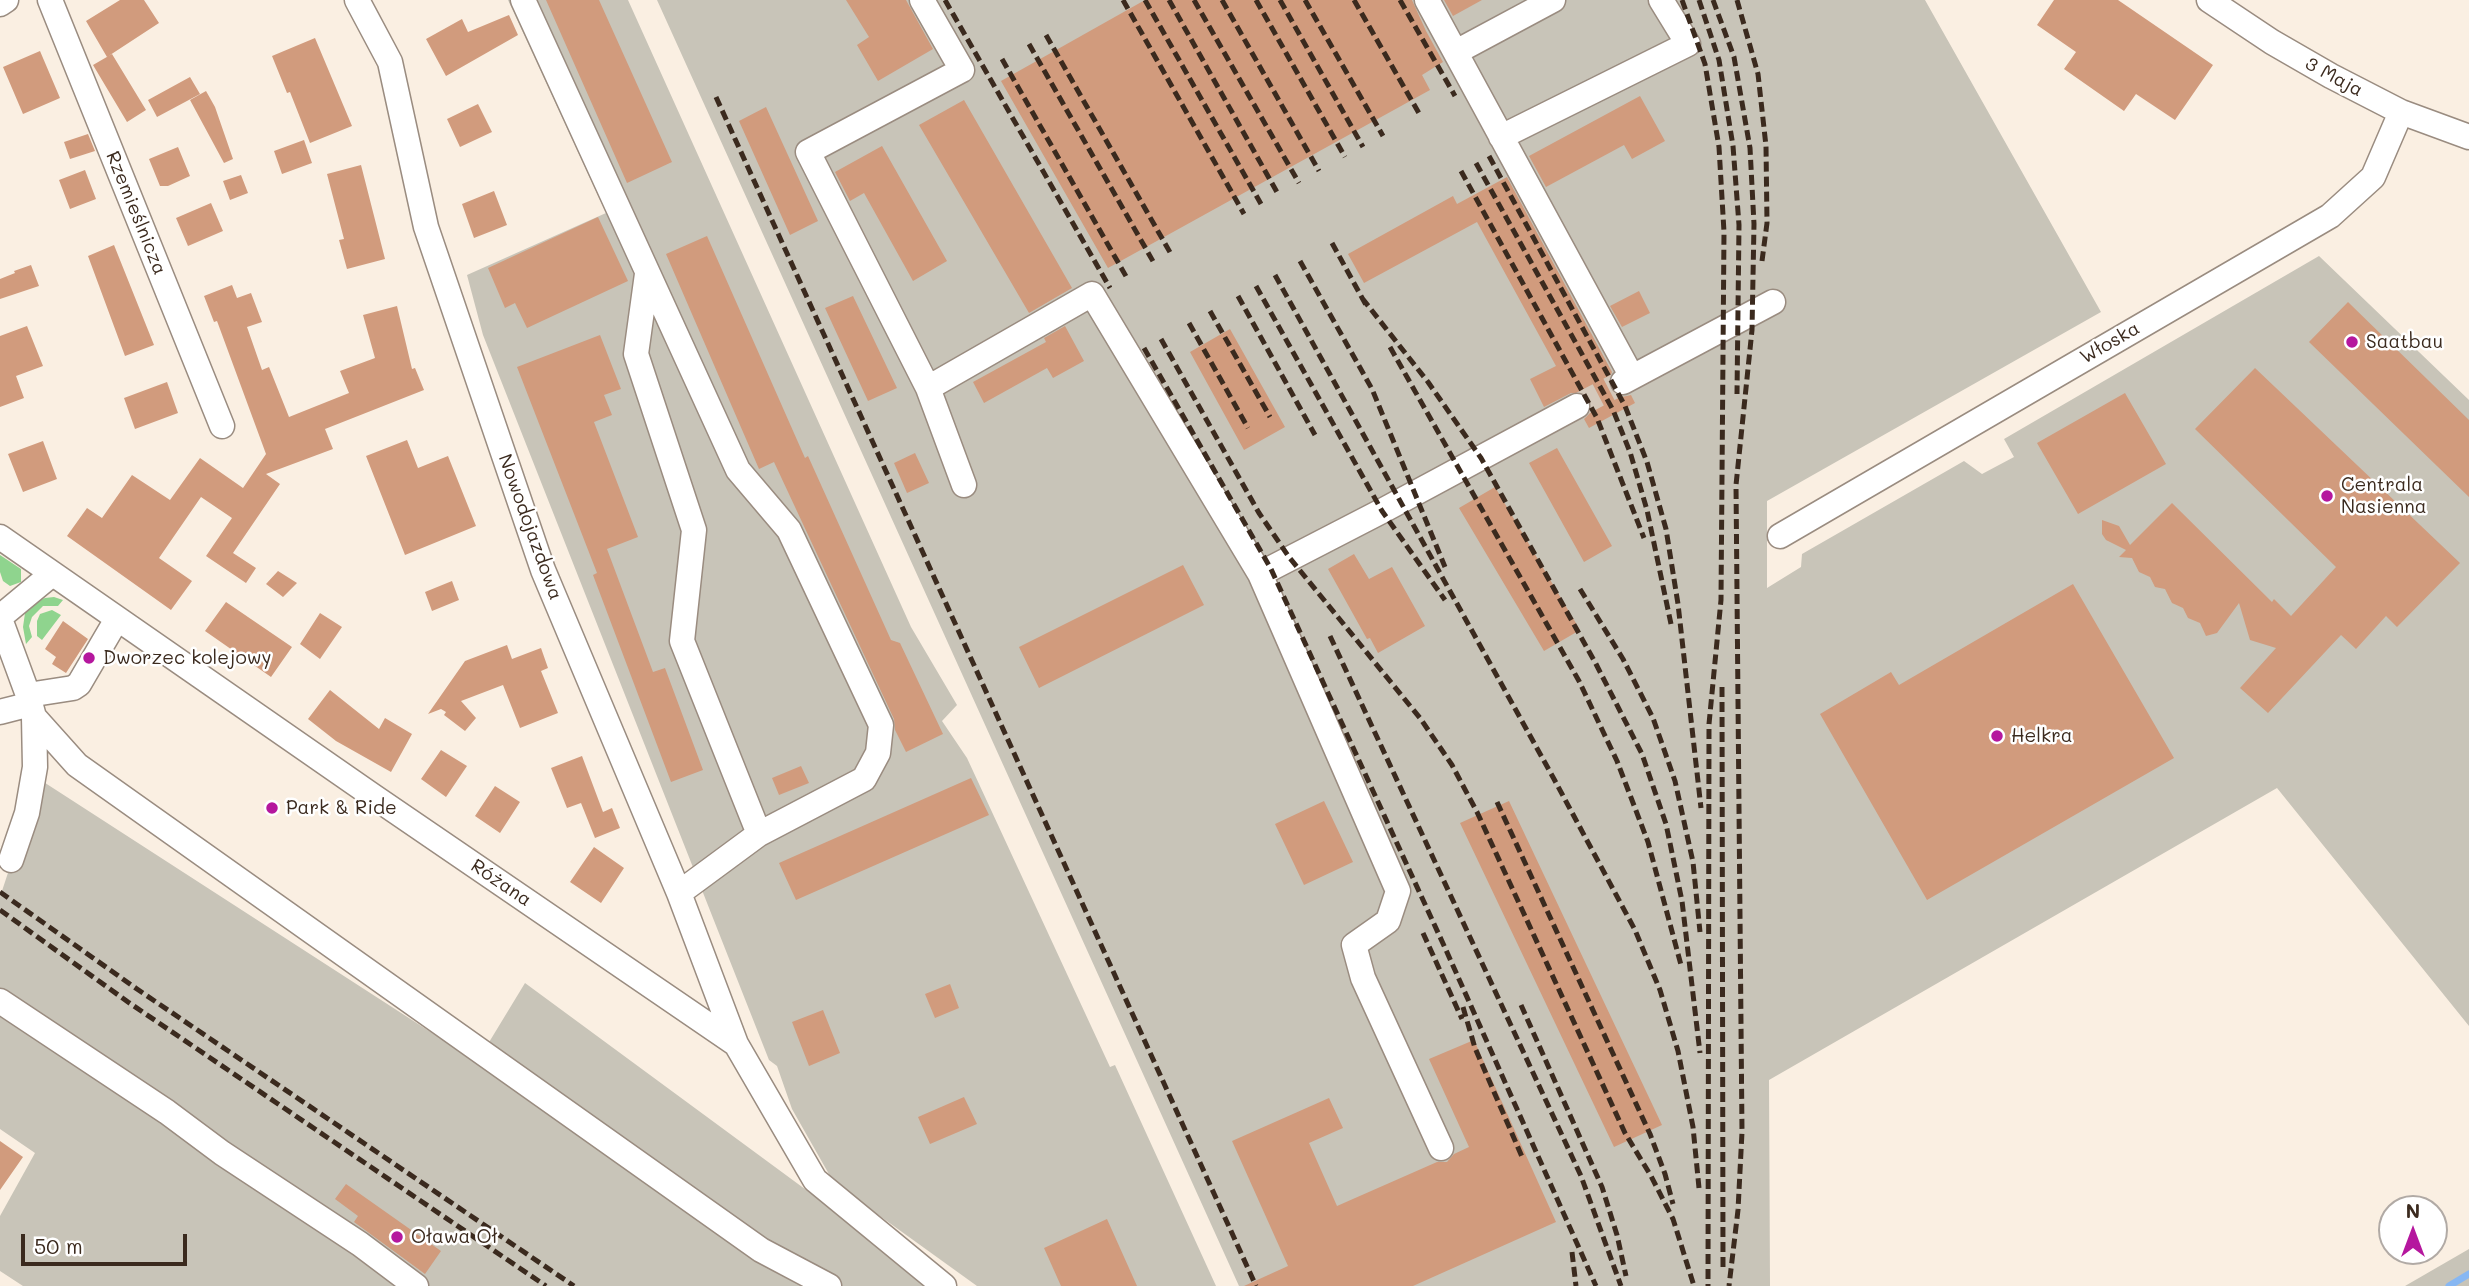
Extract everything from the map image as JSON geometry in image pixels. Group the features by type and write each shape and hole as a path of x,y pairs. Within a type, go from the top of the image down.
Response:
{"street":[{"path":"0,4 6,0"},
{"name":"Rzemieślnicza","path":"50,0 222,426"},
{"name":"Nowodojazdowa","path":"356,0 390,62 426,227 543,570 679,893 736,1044"},
{"path":"523,0 738,470 789,530 881,725 878,753 864,779 759,834 679,893"},
{"path":"922,0 962,70 807,152 928,388 964,485"},
{"path":"1427,0 1628,379 1773,302"},
{"path":"1455,52 1553,0"},
{"path":"1501,137 1688,44 1661,0"},
{"name":"3 Maja","path":"2209,0 2272,42 2331,76 2401,111 2469,136"},
{"name":"Włoska","path":"1780,536 2330,216 2373,177 2401,111"},
{"path":"647,274 636,354 694,530 682,641 759,834"},
{"path":"928,388 1092,294 1260,574 1398,891 1388,921 1354,945 1363,978 1441,1149"},
{"path":"1260,574 1382,512 1577,406"},
{"name":"Różana","path":"0,537 736,1044 815,1180 944,1286"},
{"path":"11,860 27,813 35,767 31,705 0,618 52,573"},
{"path":"0,712 31,705 79,684 117,619"},
{"path":"31,705 77,765 99,782 761,1250 829,1286"},
{"path":"0,1002 167,1112 222,1153 339,1230 416,1286"}],"shaded area":[{"path":"508,0 628,0 911,627 957,705 942,721 967,758 1110,1067 1115,1065 1216,1286 977,1286 834,1183 792,1109 777,1066 769,1060 483,335 467,275 606,213"},
{"path":"657,0 1925,0 2101,312 1767,501 1767,588 1801,567 1802,554 1964,461 1982,474 2014,457 2004,439 2319,256 2469,400 2469,1026 2277,788 1769,1080 1770,1286 1239,1286"},
{"path":"39,779 477,1062 525,983 828,1206 925,1286 23,1286 0,1271 0,1216 35,1153 0,1129 0,897"},
{"path":"2469,1249 2469,1286 2405,1286 2441,1265 2448,1265 2448,1261"}],"green space":[{"path":"0,555 21,569 21,582 10,586 3,581"},
{"path":"54,597 63,600 58,606 43,606 32,617 29,626 32,637 26,644 23,627 25,613 34,603"},
{"path":"52,610 61,615 42,640 37,636 37,621 40,614"}],"building":[{"path":"120,0 144,0 159,23 107,57 86,21"},
{"path":"546,0 599,0 672,162 627,183"},
{"path":"846,0 906,0 933,49 878,81 857,45 869,37"},
{"path":"1145,0 1412,0 1443,62 1422,75 1430,90 1108,268 1001,81"},
{"path":"1444,0 1482,0 1453,16"},
{"path":"2054,0 2118,0 2213,65 2175,120 2136,94 2124,111 2064,69 2076,52 2037,25"},
{"path":"509,15 518,35 446,76 426,39 462,19 468,32"},
{"path":"315,38 352,126 310,143 272,56"},
{"path":"40,51 60,98 23,114 3,67"},
{"path":"112,54 146,110 127,122 93,65"},
{"path":"190,77 200,94 157,117 148,100"},
{"path":"206,91 215,107 233,159 224,163 190,100"},
{"path":"1640,96 1665,141 1632,159 1624,145 1546,187 1529,156"},
{"path":"964,100 1072,288 1029,313 919,125"},
{"path":"478,104 492,132 460,147 447,119"},
{"path":"766,107 818,221 790,235 739,121"},
{"path":"88,134 95,151 70,159 64,142"},
{"path":"304,140 312,163 282,174 274,151"},
{"path":"882,146 947,261 913,281 864,193 850,201 835,172"},
{"path":"178,147 190,176 168,186 160,186 149,159"},
{"path":"361,165 385,259 347,269 339,240 344,239 327,174"},
{"path":"85,170 96,199 70,209 59,180"},
{"path":"241,175 248,193 230,200 223,181"},
{"path":"1507,177 1612,372 1608,381 1610,390 1622,397 1631,395 1635,403 1589,428 1584,419 1592,406 1590,398 1584,393 1571,393 1544,407 1530,379 1556,366 1477,222 1364,283 1348,254 1453,196 1457,204"},
{"path":"494,191 507,225 474,238 462,204"},
{"path":"211,203 223,231 188,246 176,218"},
{"path":"598,217 628,281 527,328 515,303 505,308 488,268"},
{"path":"707,236 805,458 808,456 891,640 900,643 943,734 906,752 895,730 894,719 774,462 759,469 666,254"},
{"path":"114,245 154,345 125,356 88,256"},
{"path":"31,265 39,286 0,299 0,279"},
{"path":"232,285 237,298 251,293 262,322 247,327 262,370 269,367 289,417 349,393 340,371 375,358 363,315 397,306 412,369 415,368 424,390 325,429 333,449 266,474 280,484 233,553 256,568 246,583 206,556 232,518 201,497 159,558 192,581 171,610 67,536 87,508 102,518 132,475 170,500 200,458 243,488 266,454 217,321 214,322 204,296"},
{"path":"1639,291 1650,313 1622,327 1610,306"},
{"path":"853,296 897,388 868,401 825,308"},
{"path":"2348,302 2469,420 2469,497 2309,342"},
{"path":"27,326 43,366 16,376 24,398 0,407 0,336"},
{"path":"1065,326 1084,361 1053,378 1047,368 984,403 973,382 1046,342 1044,338"},
{"path":"1230,329 1285,427 1244,450 1190,352"},
{"path":"600,335 621,389 604,395 612,415 594,422 638,537 607,549 653,672 665,668 703,770 671,782 593,575 597,573 517,367"},
{"path":"2255,368 2460,563 2397,627 2386,616 2356,649 2341,635 2268,713 2240,688 2276,648 2250,640 2239,603 2217,633 2206,636 2200,623 2188,618 2183,608 2172,603 2165,589 2155,587 2150,577 2139,572 2132,558 2119,557 2126,550 2106,540 2102,534 2102,520 2119,526 2130,545 2172,503 2272,602 2274,599 2291,616 2336,567 2195,429"},
{"path":"167,382 178,413 135,429 124,398"},
{"path":"2125,393 2166,464 2078,514 2037,443"},
{"path":"407,440 418,468 448,456 476,526 405,555 366,456"},
{"path":"43,441 57,479 23,492 8,454"},
{"path":"1557,448 1612,546 1584,562 1529,463"},
{"path":"915,453 929,483 907,493 894,463"},
{"path":"1495,487 1580,630 1544,651 1459,508"},
{"path":"1354,554 1369,579 1392,567 1425,626 1378,653 1370,638 1367,639 1328,569"},
{"path":"1183,565 1204,605 1039,688 1019,647"},
{"path":"278,571 297,583 283,597 266,584"},
{"path":"452,581 459,600 432,611 425,592"},
{"name":"Helkra","path":"2073,584 2174,758 1927,900 1820,714 1891,672 1899,685"},
{"path":"226,602 292,647 271,677 205,631"},
{"path":"320,613 342,627 320,659 300,644"},
{"path":"63,621 88,639 66,673 52,664 56,657 45,649"},
{"path":"507,645 512,659 541,648 548,668 541,671 558,713 520,728 503,685 461,701 476,718 465,731 444,715 446,712 441,709 428,714 465,661"},
{"path":"330,690 379,729 385,718 412,734 391,772 336,741 308,719"},
{"path":"441,750 467,766 446,797 421,779"},
{"path":"582,756 603,812 612,808 620,828 595,838 581,803 567,808 551,768"},
{"path":"801,766 809,783 779,795 772,778"},
{"path":"971,778 989,815 796,900 779,863"},
{"path":"495,786 520,802 500,833 475,816"},
{"path":"1324,801 1353,862 1304,885 1275,824"},
{"path":"1509,801 1662,1125 1614,1147 1460,823"},
{"path":"594,847 624,868 601,903 570,882"},
{"path":"950,984 959,1008 935,1018 925,994"},
{"path":"823,1010 840,1053 809,1066 792,1022"},
{"path":"1474,1040 1556,1222 1413,1286 1244,1286 1288,1266 1232,1141 1329,1098 1343,1128 1309,1143 1337,1206 1437,1162 1447,1162 1454,1154 1469,1147 1429,1059"},
{"path":"964,1097 977,1124 930,1144 918,1117"},
{"path":"0,1141 23,1157 0,1190"},
{"name":"Oława Oł","path":"346,1184 441,1251 425,1274 354,1222 358,1216 335,1199"},
{"path":"1107,1219 1137,1286 1061,1286 1044,1248"}],"waterway":[{"path":"2449,1286 2469,1274"}],"tunnel":[{"path":"1577,406 1623,382"}],"railway":[{"path":"945,0 1110,288"},
{"path":"1123,0 1244,214"},
{"path":"1145,0 1261,204"},
{"path":"1169,0 1278,194"},
{"path":"1194,0 1299,183"},
{"path":"1222,0 1319,171"},
{"path":"1256,0 1345,157"},
{"path":"1280,0 1363,147"},
{"path":"1305,0 1383,136"},
{"path":"1354,0 1420,115"},
{"path":"1400,0 1455,96"},
{"path":"1682,0 1705,64 1719,147 1724,232 1721,600 1709,724 1708,1286"},
{"path":"1699,0 1719,60 1733,146 1739,225 1737,394"},
{"path":"1713,0 1734,57 1750,148 1754,224 1752,330 1736,485 1742,1132 1738,1210 1729,1286"},
{"path":"1737,0 1758,74 1766,146 1767,223 1762,261"},
{"path":"1046,35 1171,254"},
{"path":"1029,44 1154,263"},
{"path":"1002,59 1127,278"},
{"path":"716,97 1256,1286"},
{"path":"1489,156 1625,406 1647,462 1666,529 1678,604 1701,808"},
{"path":"1476,163 1613,410 1630,452 1647,510 1671,624"},
{"path":"1461,171 1597,418 1644,538"},
{"path":"1332,243 1366,305"},
{"path":"1300,261 1372,389 1445,567"},
{"path":"1275,275 1635,930 1660,990 1678,1051 1693,1127 1699,1188"},
{"path":"1256,286 1382,511 1445,600"},
{"path":"1238,296 1315,435"},
{"path":"1362,298 1428,382 1481,458 1596,664 1642,754 1666,824 1682,901 1700,1053"},
{"path":"1210,311 1270,417"},
{"path":"1189,323 1248,428"},
{"path":"1161,339 1259,513 1289,557 1420,718 1452,765 1477,812 1625,1133 1673,1219 1694,1286"},
{"path":"1390,347 1579,681 1617,761 1648,842 1681,965"},
{"path":"1144,348 1271,569 1596,1286"},
{"path":"1580,589 1623,659 1653,718 1675,781 1693,862 1700,932"},
{"path":"1330,636 1581,1176 1621,1286"},
{"path":"1722,687 1723,1268"},
{"path":"1497,802 1650,1134 1673,1204"},
{"path":"0,892 137,989 574,1286"},
{"path":"0,910 128,1002 546,1286"},
{"path":"1423,933 1462,1019"},
{"path":"1521,1005 1602,1187 1626,1276"},
{"path":"1463,1007 1475,1048 1523,1159"},
{"path":"1572,1252 1576,1286"}],"place":[{"name":"Saatbau","path":"2352,342"},
{"name":"Centrala Nasienna","path":"2327,496"},
{"name":"Dworzec kolejowy","path":"89,658"},
{"name":"Helkra","path":"1997,736"},
{"name":"Park & Ride","path":"272,808"},
{"name":"Oława Oł","path":"397,1237"}]}
